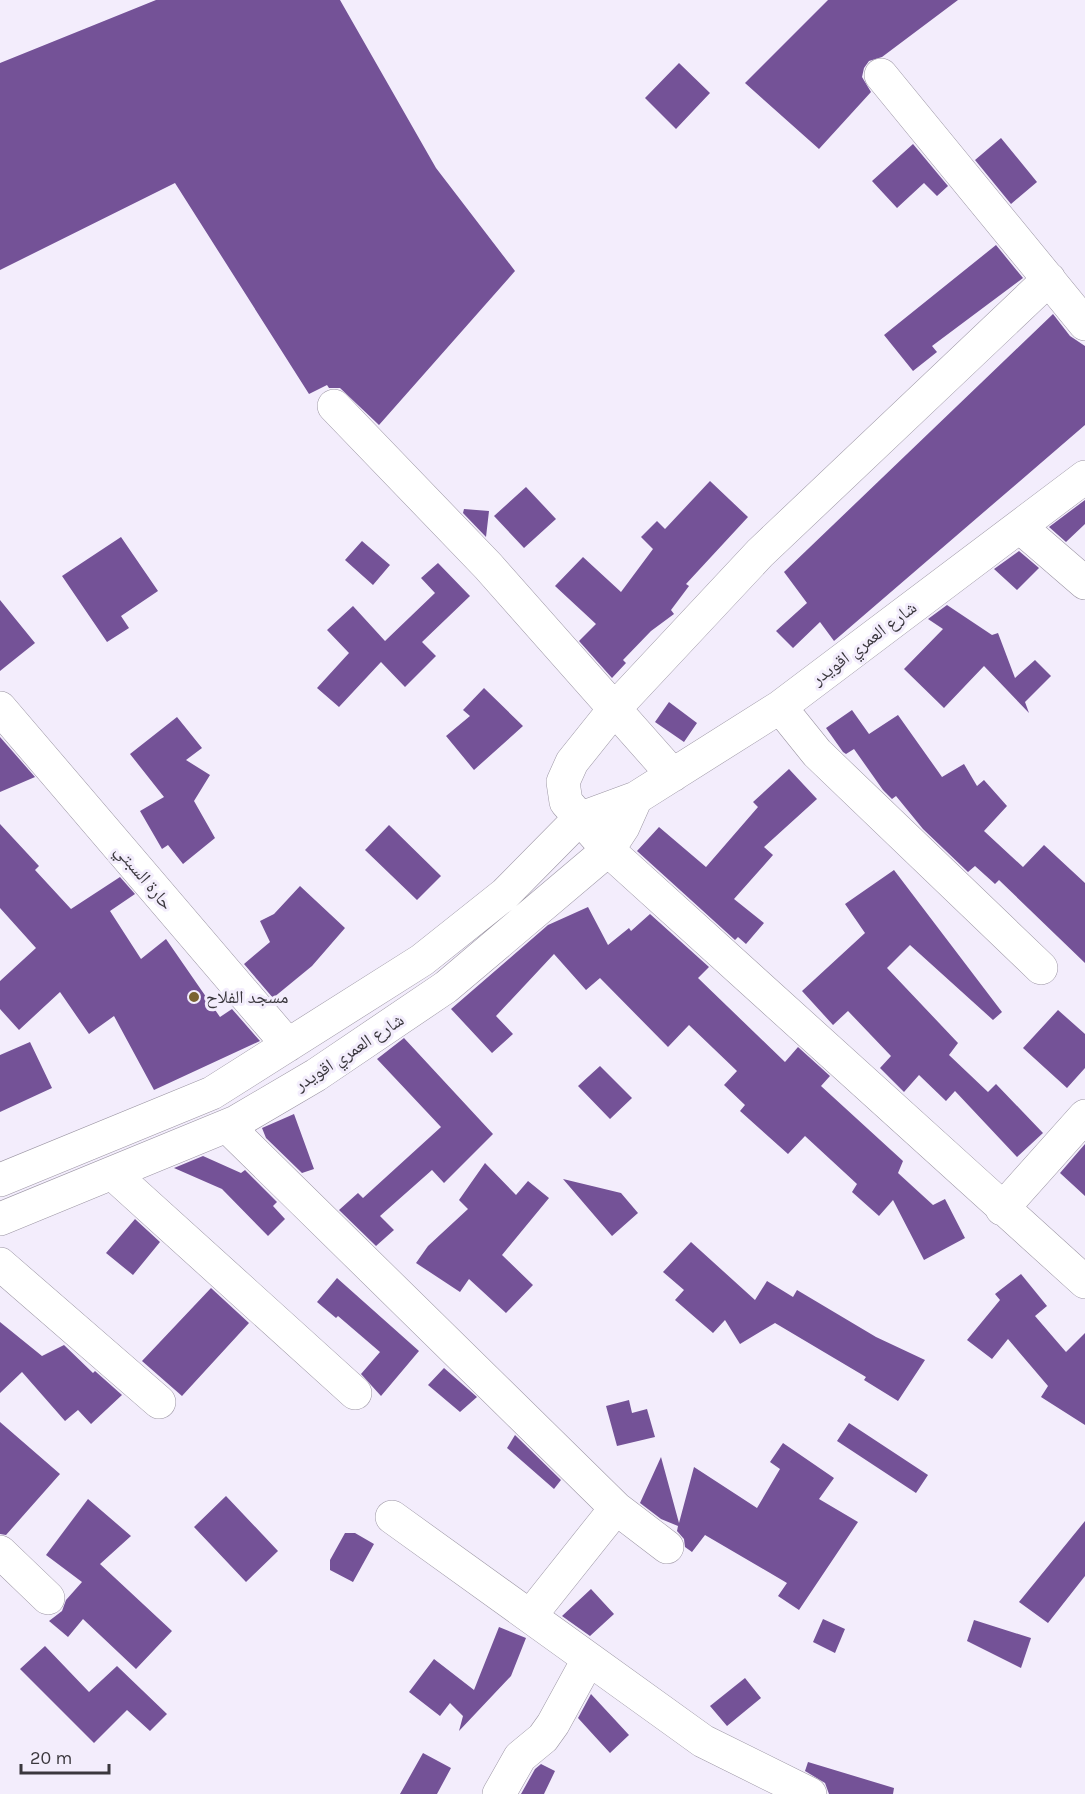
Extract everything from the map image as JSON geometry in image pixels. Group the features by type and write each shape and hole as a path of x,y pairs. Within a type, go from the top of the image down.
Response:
{"street":[{"path":"881,75 1085,324"},
{"path":"1049,279 760,553 616,707 572,762 563,782 566,801 579,819 608,850 1085,1282"},
{"path":"333,406 488,566 674,774"},
{"name":"شارع العمري اقويدر","path":"0,1180 212,1094 422,960 505,894 579,819 636,798 780,707 1085,477"},
{"path":"1020,527 1085,583"},
{"path":"780,707 817,753 1041,968"},
{"name":"حارة السبتي","path":"0,708 288,1045"},
{"name":"شارع العمري اقويدر","path":"0,1219 226,1126 316,1075 446,987 608,850 623,826 636,798"},
{"path":"1002,1209 1085,1116"},
{"path":"226,1126 616,1508 667,1547"},
{"path":"112,1173 355,1393"},
{"path":"0,1264 159,1402"},
{"path":"530,1616 616,1508"},
{"path":"392,1518 703,1741 810,1794"},
{"path":"0,1552 48,1598"},
{"path":"499,1794 520,1757 543,1738 553,1724 588,1660"}],"building":[{"path":"156,0 340,0 436,168 515,271 379,425 340,388 329,388 327,385 309,394 175,183 0,270 0,63"},
{"path":"828,0 958,0 882,57 869,61 862,77 871,92 819,149 745,83"},
{"path":"679,63 710,93 676,129 645,98"},
{"path":"1001,138 1037,182 1011,204 975,160"},
{"path":"913,144 948,186 937,196 924,183 897,208 872,181"},
{"path":"996,245 1023,278 932,346 937,352 913,371 884,335"},
{"path":"1053,314 1070,336 1085,346 1085,425 834,641 820,622 793,648 776,631 807,603 784,572"},
{"path":"710,481 748,517 686,584 689,586 671,610 674,614 651,631 623,660 626,663 612,678 579,641 596,624 555,586 583,557 621,592 653,549 641,537 657,521 665,529"},
{"path":"526,487 556,519 524,548 494,516"},
{"path":"1085,500 1085,524 1066,542 1049,527"},
{"path":"464,509 489,511 486,537 463,513"},
{"path":"121,537 158,591 121,616 129,628 107,642 62,576"},
{"path":"362,541 390,565 373,585 345,560"},
{"path":"1019,551 1039,568 1017,590 994,569"},
{"path":"438,563 470,596 422,642 436,656 405,687 381,662 339,707 317,688 349,653 327,630 353,606 385,641 435,593 421,578"},
{"path":"0,600 35,643 0,671"},
{"path":"947,605 992,635 998,633 1015,678 1035,660 1051,676 1025,702 1029,713 984,666 944,708 904,669 943,629 928,619"},
{"path":"484,688 523,726 474,770 446,736 470,716 463,710"},
{"path":"669,702 697,723 684,742 655,722"},
{"path":"852,710 869,734 898,715 942,777 964,764 977,786 984,780 1007,806 984,831 1023,867 1044,845 1085,883 1085,963 999,880 995,884 975,866 968,872 923,829 896,796 892,799 883,790 854,749 846,754 843,752 826,728"},
{"path":"177,717 202,748 186,760 210,775 194,801 215,838 183,864 168,845 162,849 140,811 164,797 130,754"},
{"path":"0,737 35,777 0,792"},
{"path":"789,769 817,799 764,847 773,855 734,899 764,923 746,944 738,937 735,940 637,851 659,827 706,867 758,807 753,802"},
{"path":"0,824 39,866 35,870 71,909 120,877 135,894 110,911 141,959 166,939 220,1017 232,1009 260,1041 154,1090 114,1016 89,1034 60,992 19,1030 0,1009 0,981 36,948 0,908"},
{"path":"389,825 441,876 417,900 365,850"},
{"path":"894,870 1002,1012 993,1020 910,945 887,968 958,1043 949,1055 988,1092 996,1084 1043,1133 1017,1157 955,1091 946,1101 919,1075 904,1092 880,1068 891,1056 848,1011 833,1025 802,991 865,933 845,904"},
{"path":"300,886 345,928 312,966 273,998 244,964 270,942 260,921 274,914"},
{"path":"588,907 608,945 629,928 631,931 650,914 709,967 698,978 785,1062 798,1047 830,1076 821,1086 903,1161 898,1173 933,1205 945,1199 965,1238 924,1260 893,1200 879,1216 852,1192 857,1184 805,1136 788,1154 740,1111 745,1105 724,1085 737,1071 689,1025 668,1047 600,978 586,990 554,954 496,1016 513,1034 492,1053 451,1009 548,925"},
{"path":"1058,1010 1085,1034 1085,1068 1067,1088 1023,1048"},
{"path":"404,1038 493,1134 444,1183 432,1170 380,1216 394,1230 376,1246 339,1210 358,1193 363,1198 441,1127 377,1059"},
{"path":"30,1042 52,1088 0,1112 0,1055"},
{"path":"600,1066 632,1098 610,1119 578,1086"},
{"path":"294,1114 314,1169 302,1173 266,1138 262,1128"},
{"path":"1085,1144 1085,1196 1060,1173"},
{"path":"203,1156 241,1173 245,1170 277,1202 273,1206 285,1219 268,1236 222,1189 174,1168"},
{"path":"485,1163 516,1195 528,1181 549,1198 502,1255 533,1285 506,1313 469,1279 460,1292 416,1263 428,1246 468,1209 459,1200"},
{"path":"563,1179 621,1193 638,1213 612,1236"},
{"path":"135,1219 160,1242 133,1275 106,1253"},
{"path":"691,1242 755,1300 767,1281 793,1297 797,1290 876,1337 925,1360 898,1401 864,1380 866,1377 775,1323 740,1344 725,1320 713,1333 675,1300 684,1290 663,1272"},
{"path":"1021,1274 1047,1306 1035,1316 1066,1352 1085,1333 1085,1425 1041,1397 1048,1386 1008,1339 992,1359 967,1340 1000,1300 995,1294"},
{"path":"337,1278 419,1351 381,1396 361,1374 380,1352 338,1316 336,1318 317,1302"},
{"path":"211,1288 249,1323 182,1396 142,1361"},
{"path":"0,1322 42,1356 64,1345 93,1373 95,1371 122,1395 91,1424 78,1410 65,1421 22,1372 0,1393"},
{"path":"444,1368 477,1397 460,1412 428,1385"},
{"path":"629,1400 632,1413 647,1409 655,1437 617,1446 606,1406"},
{"path":"0,1422 60,1474 6,1535 0,1534"},
{"path":"849,1423 928,1475 916,1493 837,1441"},
{"path":"515,1435 561,1480 554,1489 507,1448"},
{"path":"783,1443 834,1478 819,1499 858,1522 799,1610 778,1596 787,1583 705,1535 692,1552 685,1547 684,1539 677,1531 678,1526 661,1519 640,1503 661,1457 679,1523 694,1467 757,1508 780,1469 770,1462"},
{"path":"226,1496 278,1551 246,1582 194,1527"},
{"path":"88,1499 131,1536 100,1564 172,1631 136,1669 83,1619 68,1637 49,1621 62,1611 66,1600 82,1582 46,1555"},
{"path":"1085,1521 1085,1576 1048,1623 1019,1602"},
{"path":"345,1533 355,1533 374,1544 353,1582 330,1570 330,1560"},
{"path":"591,1589 614,1614 590,1636 562,1616"},
{"path":"823,1619 845,1629 835,1653 813,1642"},
{"path":"974,1620 1031,1638 1021,1668 967,1641"},
{"path":"499,1627 526,1638 511,1676 459,1731 463,1716 450,1703 440,1716 409,1692 434,1659 474,1690"},
{"path":"45,1646 89,1692 117,1666 167,1714 150,1731 127,1710 94,1743 20,1669"},
{"path":"745,1678 761,1698 727,1726 710,1706"},
{"path":"591,1694 629,1735 610,1753 578,1718"},
{"path":"423,1753 451,1768 437,1794 400,1794"},
{"path":"808,1762 894,1788 893,1794 829,1794 825,1783 805,1771"},
{"path":"541,1764 555,1771 544,1794 521,1794 535,1769"}],"place":[{"name":"مسجد الفلاح","path":"194,997"}]}
